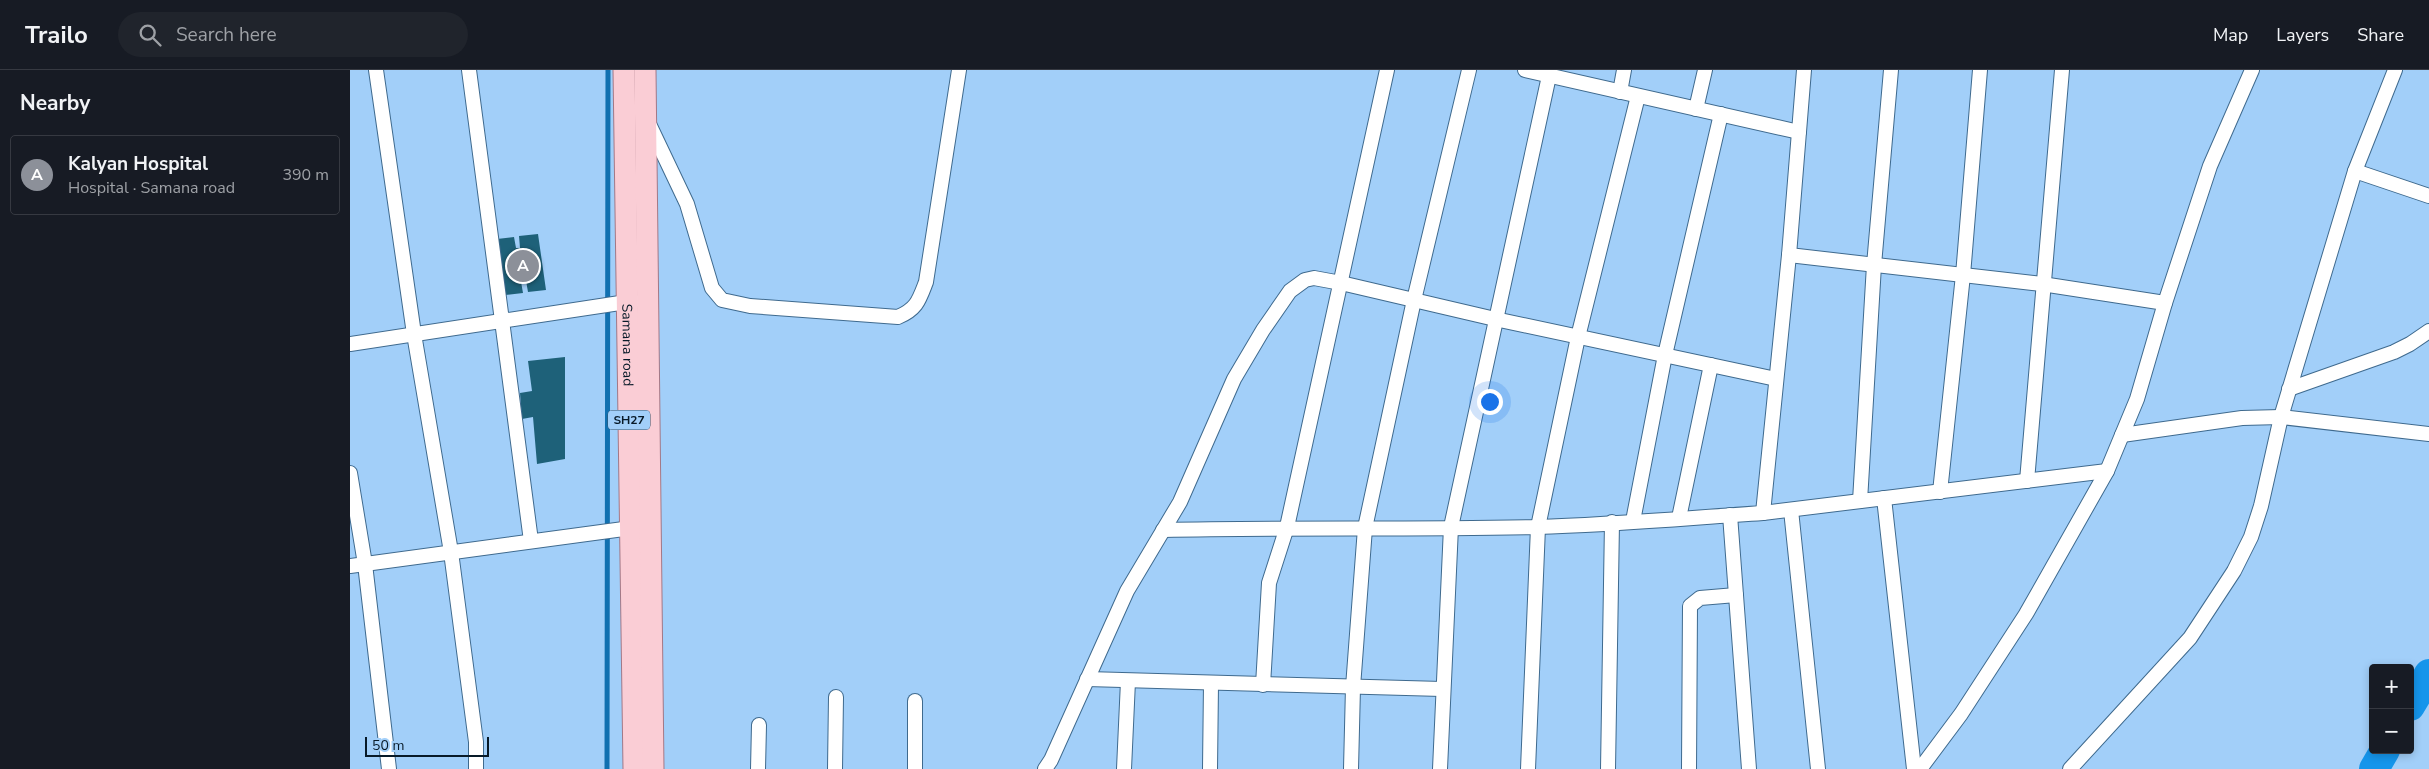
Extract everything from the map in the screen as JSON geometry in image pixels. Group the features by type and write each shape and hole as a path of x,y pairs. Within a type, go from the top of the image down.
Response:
{"main road":[{"name":"Samana road","path":"624,70 637,301 644,695 634,769"},
{"name":"Samana road","path":"645,70 646,116 637,301 612,531 644,695 653,769"}],"street":[{"path":"376,70 414,334 451,552 476,742 476,769"},
{"path":"469,70 531,541"},
{"path":"646,116 687,204 712,288 722,300 750,306 898,317 911,311 918,301 926,282 959,70"},
{"path":"1263,685 1267,596 1272,570 1287,527 1387,70"},
{"path":"1351,769 1353,687 1365,528 1414,300 1469,70"},
{"path":"1620,92 1624,70"},
{"path":"1696,109 1706,70"},
{"path":"1763,513 1789,255 1804,70"},
{"path":"1860,501 1874,265 1891,70"},
{"path":"1940,492 1963,275 1980,70"},
{"path":"2027,481 2042,284 2062,70"},
{"path":"1920,769 1961,714 2026,614 2107,471 2136,399 2210,166 2252,70"},
{"path":"2070,769 2190,638 2234,571 2251,537 2261,506 2281,417 2355,171 2395,70"},
{"path":"1532,71 1799,132"},
{"path":"1440,769 1442,689 1452,527 1549,76"},
{"path":"1528,769 1538,527 1578,337 1638,96"},
{"path":"1632,521 1665,355 1721,114"},
{"path":"2355,171 2429,196"},
{"path":"1789,255 2042,284 2165,303"},
{"path":"1045,769 1051,760 1127,591 1180,502 1234,379 1263,330 1290,291 1305,280 1314,278 1340,283 1496,319 1776,379"},
{"path":"350,344 599,305 637,301"},
{"path":"2289,389 2394,352 2429,331"},
{"path":"1678,518 1711,365"},
{"path":"2122,435 2242,418 2281,417 2429,434"},
{"path":"1163,530 1287,527 1538,527 1763,513 2107,471"},
{"path":"350,473 365,564 389,769"},
{"path":"1884,498 1914,769"},
{"path":"1791,510 1818,769"},
{"path":"1730,515 1749,769"},
{"path":"1608,769 1612,522"},
{"path":"350,566 612,531"},
{"path":"1689,769 1690,606 1700,598 1736,595"},
{"path":"1087,679 1211,684 1442,689"},
{"path":"1124,769 1128,681"},
{"path":"1210,769 1211,684"},
{"path":"835,769 836,697"},
{"path":"915,701 915,769"},
{"path":"758,769 759,725"}],"building":[{"path":"538,234 546,290 528,292 525,275 520,276 523,293 505,295 497,239 514,237 516,248 520,248 519,236"},
{"path":"565,357 565,459 537,464 533,417 522,419 520,393 532,391 528,361"}],"waterway":[{"path":"607,769 608,70"},
{"path":"2414,699 2429,674"},
{"path":"2374,769 2383,754"}],"place":[{"name":"Kalyan Hospital","path":"523,266"}]}
